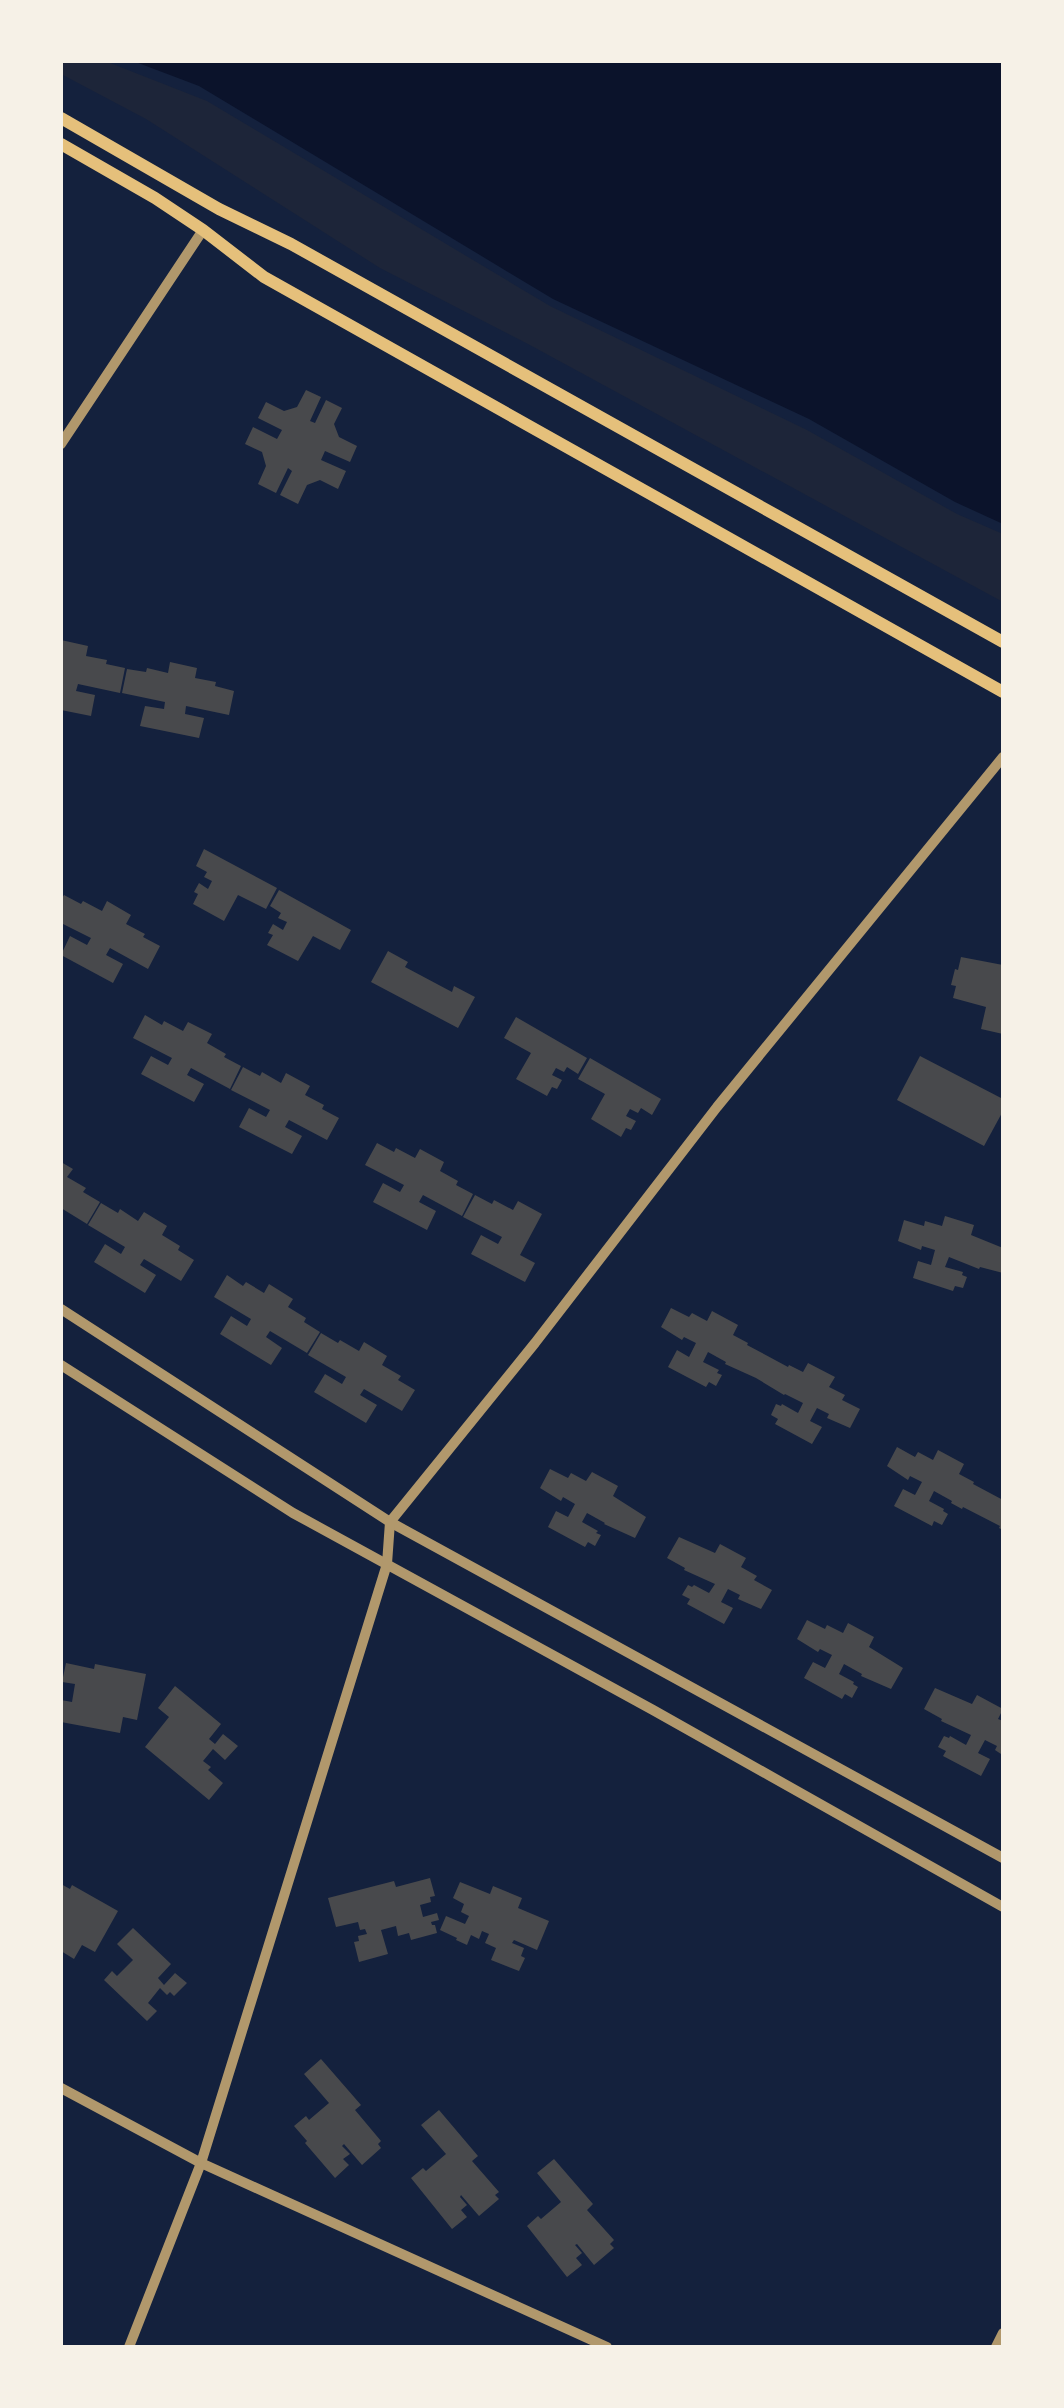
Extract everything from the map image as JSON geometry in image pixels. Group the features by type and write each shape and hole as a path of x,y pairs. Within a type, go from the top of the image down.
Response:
{"main road":[{"path":"61,118 219,209 291,244 1003,642"},
{"path":"61,144 155,198 203,230 264,277 1003,692"}],"street":[{"path":"61,444 203,230"},
{"path":"129,2347 201,2163 387,1564 390,1522 535,1343 717,1107 1003,757"},
{"path":"61,1309 390,1522 1003,1858"},
{"path":"61,1365 293,1513 1003,1907"},
{"path":"61,2088 201,2163 607,2347"},
{"path":"996,2347 1003,2333"}],"shaded area":[{"path":"61,61 105,61 207,101 550,306 807,430 957,514 1003,534 1003,602 528,344 380,268 146,119 61,74"},
{"path":"133,61 1003,61 1003,524 955,502 809,419 553,299 199,86"}],"building":[{"path":"306,390 321,397 310,421 315,423 326,400 342,408 334,424 339,437 357,446 350,462 325,451 321,460 346,471 338,489 320,480 307,485 298,504 280,495 292,471 288,468 276,493 258,484 266,466 262,452 245,444 253,427 277,439 282,430 258,418 266,402 284,411 297,407"},
{"path":"61,640 88,646 86,656 107,660 106,664 125,668 120,693 78,684 76,691 95,695 91,716 61,710"},
{"path":"170,662 197,668 195,678 216,682 215,686 234,691 229,715 186,706 185,714 204,718 199,738 140,726 145,706 164,709 165,702 122,693 127,669 146,672 147,668 168,673"},
{"path":"204,849 277,888 266,909 238,895 224,921 193,904 198,894 194,892 199,883 208,889 212,881 204,877 207,872 196,866"},
{"path":"279,890 351,930 340,950 313,936 298,961 267,945 273,935 268,933 273,924 283,930 287,922 278,918 281,913 270,906"},
{"path":"64,895 102,911 107,901 131,915 126,924 160,946 148,969 110,948 106,955 123,964 113,983 61,955 70,936 87,945 91,938 61,923 61,900"},
{"path":"388,951 408,962 405,967 452,992 454,986 475,997 458,1028 371,982"},
{"path":"961,957 1003,965 1003,1034 981,1029 986,1007 953,998 956,986 951,985"},
{"path":"145,1015 162,1025 164,1021 183,1031 188,1022 212,1034 207,1043 241,1066 230,1089 191,1068 187,1075 204,1084 194,1102 141,1074 151,1056 168,1065 172,1058 133,1038"},
{"path":"516,1017 587,1058 578,1074 567,1067 564,1072 556,1068 552,1075 562,1080 557,1089 552,1087 547,1096 516,1079 531,1053 504,1038"},
{"path":"920,1056 1003,1099 1003,1111 984,1146 897,1100"},
{"path":"590,1058 661,1099 652,1115 641,1108 638,1113 630,1109 626,1116 636,1121 631,1130 626,1128 621,1137 591,1119 605,1094 578,1079"},
{"path":"243,1067 260,1076 262,1072 281,1083 286,1073 310,1086 305,1095 324,1105 322,1109 339,1118 327,1140 289,1120 285,1127 302,1136 292,1154 239,1127 249,1108 266,1117 270,1110 231,1090"},
{"path":"377,1143 394,1152 396,1148 415,1158 420,1149 444,1162 440,1171 458,1181 456,1185 473,1194 462,1216 423,1195 419,1202 436,1211 427,1230 373,1202 383,1183 400,1192 404,1185 365,1165"},
{"path":"61,1162 73,1169 67,1177 86,1188 83,1192 100,1202 87,1224 61,1208"},
{"path":"475,1195 492,1204 494,1200 513,1210 518,1201 542,1214 520,1255 535,1263 525,1282 471,1254 481,1235 498,1244 502,1237 463,1217"},
{"path":"101,1203 118,1213 120,1209 138,1221 144,1212 167,1226 162,1235 180,1246 178,1250 194,1260 181,1281 144,1259 140,1265 156,1275 145,1293 94,1262 105,1244 121,1254 125,1247 88,1225"},
{"path":"945,1216 974,1225 971,1235 1003,1248 1003,1273 980,1267 979,1269 949,1257 945,1267 963,1272 962,1275 967,1277 963,1288 955,1286 953,1291 913,1278 918,1261 931,1265 935,1250 922,1246 921,1250 898,1241 904,1220 924,1226 925,1221 942,1226"},
{"path":"227,1275 243,1286 246,1282 264,1293 269,1284 293,1299 288,1307 306,1318 304,1322 320,1332 307,1353 270,1331 266,1337 282,1348 271,1365 220,1334 231,1316 247,1326 251,1319 214,1297"},
{"path":"671,1308 689,1317 692,1313 707,1321 712,1311 738,1325 733,1335 788,1367 789,1365 803,1372 808,1363 835,1377 829,1387 845,1395 842,1400 860,1409 850,1428 827,1418 829,1414 817,1408 810,1421 822,1427 812,1444 775,1424 778,1419 771,1415 776,1404 782,1404 798,1413 803,1403 725,1364 726,1362 708,1352 703,1362 719,1370 717,1373 722,1375 716,1386 709,1382 706,1387 668,1367 677,1350 689,1357 696,1343 684,1337 682,1340 661,1327"},
{"path":"321,1333 359,1351 364,1342 387,1356 382,1365 401,1376 398,1380 415,1390 402,1411 364,1389 360,1395 377,1405 366,1423 314,1392 325,1374 342,1384 346,1377 308,1355"},
{"path":"897,1447 915,1457 918,1452 933,1460 938,1450 964,1464 959,1474 1003,1500 1003,1530 934,1491 929,1501 948,1514 942,1525 934,1521 932,1526 894,1506 903,1489 915,1495 922,1482 910,1476 908,1480 887,1466"},
{"path":"550,1469 568,1478 571,1473 586,1481 592,1472 618,1486 613,1496 646,1517 635,1538 587,1513 582,1522 601,1535 595,1546 588,1542 585,1547 548,1527 556,1511 568,1517 575,1504 563,1497 561,1501 540,1488"},
{"path":"679,1537 715,1553 720,1544 746,1558 741,1567 757,1576 754,1580 772,1590 761,1609 738,1599 740,1595 728,1589 721,1602 733,1608 724,1624 687,1604 690,1599 682,1595 688,1585 694,1585 709,1593 715,1584 684,1570 685,1568 667,1558"},
{"path":"807,1620 825,1629 827,1625 843,1633 848,1623 874,1637 869,1647 903,1668 891,1689 861,1676 862,1674 844,1664 839,1674 858,1687 852,1698 845,1694 842,1699 804,1678 813,1662 825,1668 832,1655 820,1649 818,1652 797,1639"},
{"path":"66,1663 94,1669 95,1664 146,1674 137,1720 123,1717 120,1733 61,1722 61,1700 72,1702 75,1684 62,1682"},
{"path":"175,1686 221,1724 209,1739 215,1744 223,1734 238,1746 225,1760 213,1749 203,1761 211,1767 208,1770 223,1783 209,1800 145,1747 169,1717 158,1708"},
{"path":"935,1688 972,1704 977,1695 1003,1709 998,1719 1003,1721 1003,1751 1001,1754 995,1750 997,1746 985,1740 978,1753 990,1759 981,1776 943,1756 946,1751 938,1747 944,1736 950,1736 966,1745 971,1735 941,1721 942,1719 924,1709"},
{"path":"430,1878 435,1896 430,1897 431,1902 420,1905 423,1917 437,1913 439,1920 431,1922 437,1933 411,1940 409,1933 398,1936 396,1926 381,1930 388,1954 359,1962 354,1942 359,1941 358,1936 367,1934 365,1929 360,1930 358,1922 336,1927 328,1898 394,1881 396,1887"},
{"path":"460,1882 490,1894 493,1886 522,1898 518,1908 549,1921 537,1950 514,1940 512,1943 524,1948 521,1956 525,1958 519,1971 491,1960 496,1948 485,1943 489,1934 482,1931 479,1939 471,1935 467,1945 440,1930 446,1916 465,1924 469,1916 461,1912 464,1904 453,1898"},
{"path":"61,1884 70,1889 72,1885 118,1911 95,1952 82,1945 74,1959 61,1951"},
{"path":"133,1928 171,1964 158,1978 164,1985 175,1973 187,1983 174,1996 170,1992 167,1995 160,1988 148,2003 157,2011 147,2021 104,1980 112,1971 117,1976 133,1960 117,1944"},
{"path":"321,2059 361,2105 355,2110 381,2141 378,2144 381,2148 362,2165 344,2144 342,2146 350,2154 343,2159 349,2165 335,2178 294,2126 306,2116 309,2120 329,2103 304,2074"},
{"path":"439,2110 478,2156 472,2161 499,2192 495,2195 499,2199 479,2216 461,2195 467,2205 461,2210 467,2217 452,2229 411,2178 423,2168 426,2171 446,2154 421,2125"},
{"path":"554,2159 593,2204 587,2210 614,2240 610,2244 614,2248 594,2265 577,2244 575,2245 582,2253 576,2258 582,2265 567,2277 527,2226 538,2216 541,2219 561,2202 537,2173"}]}
